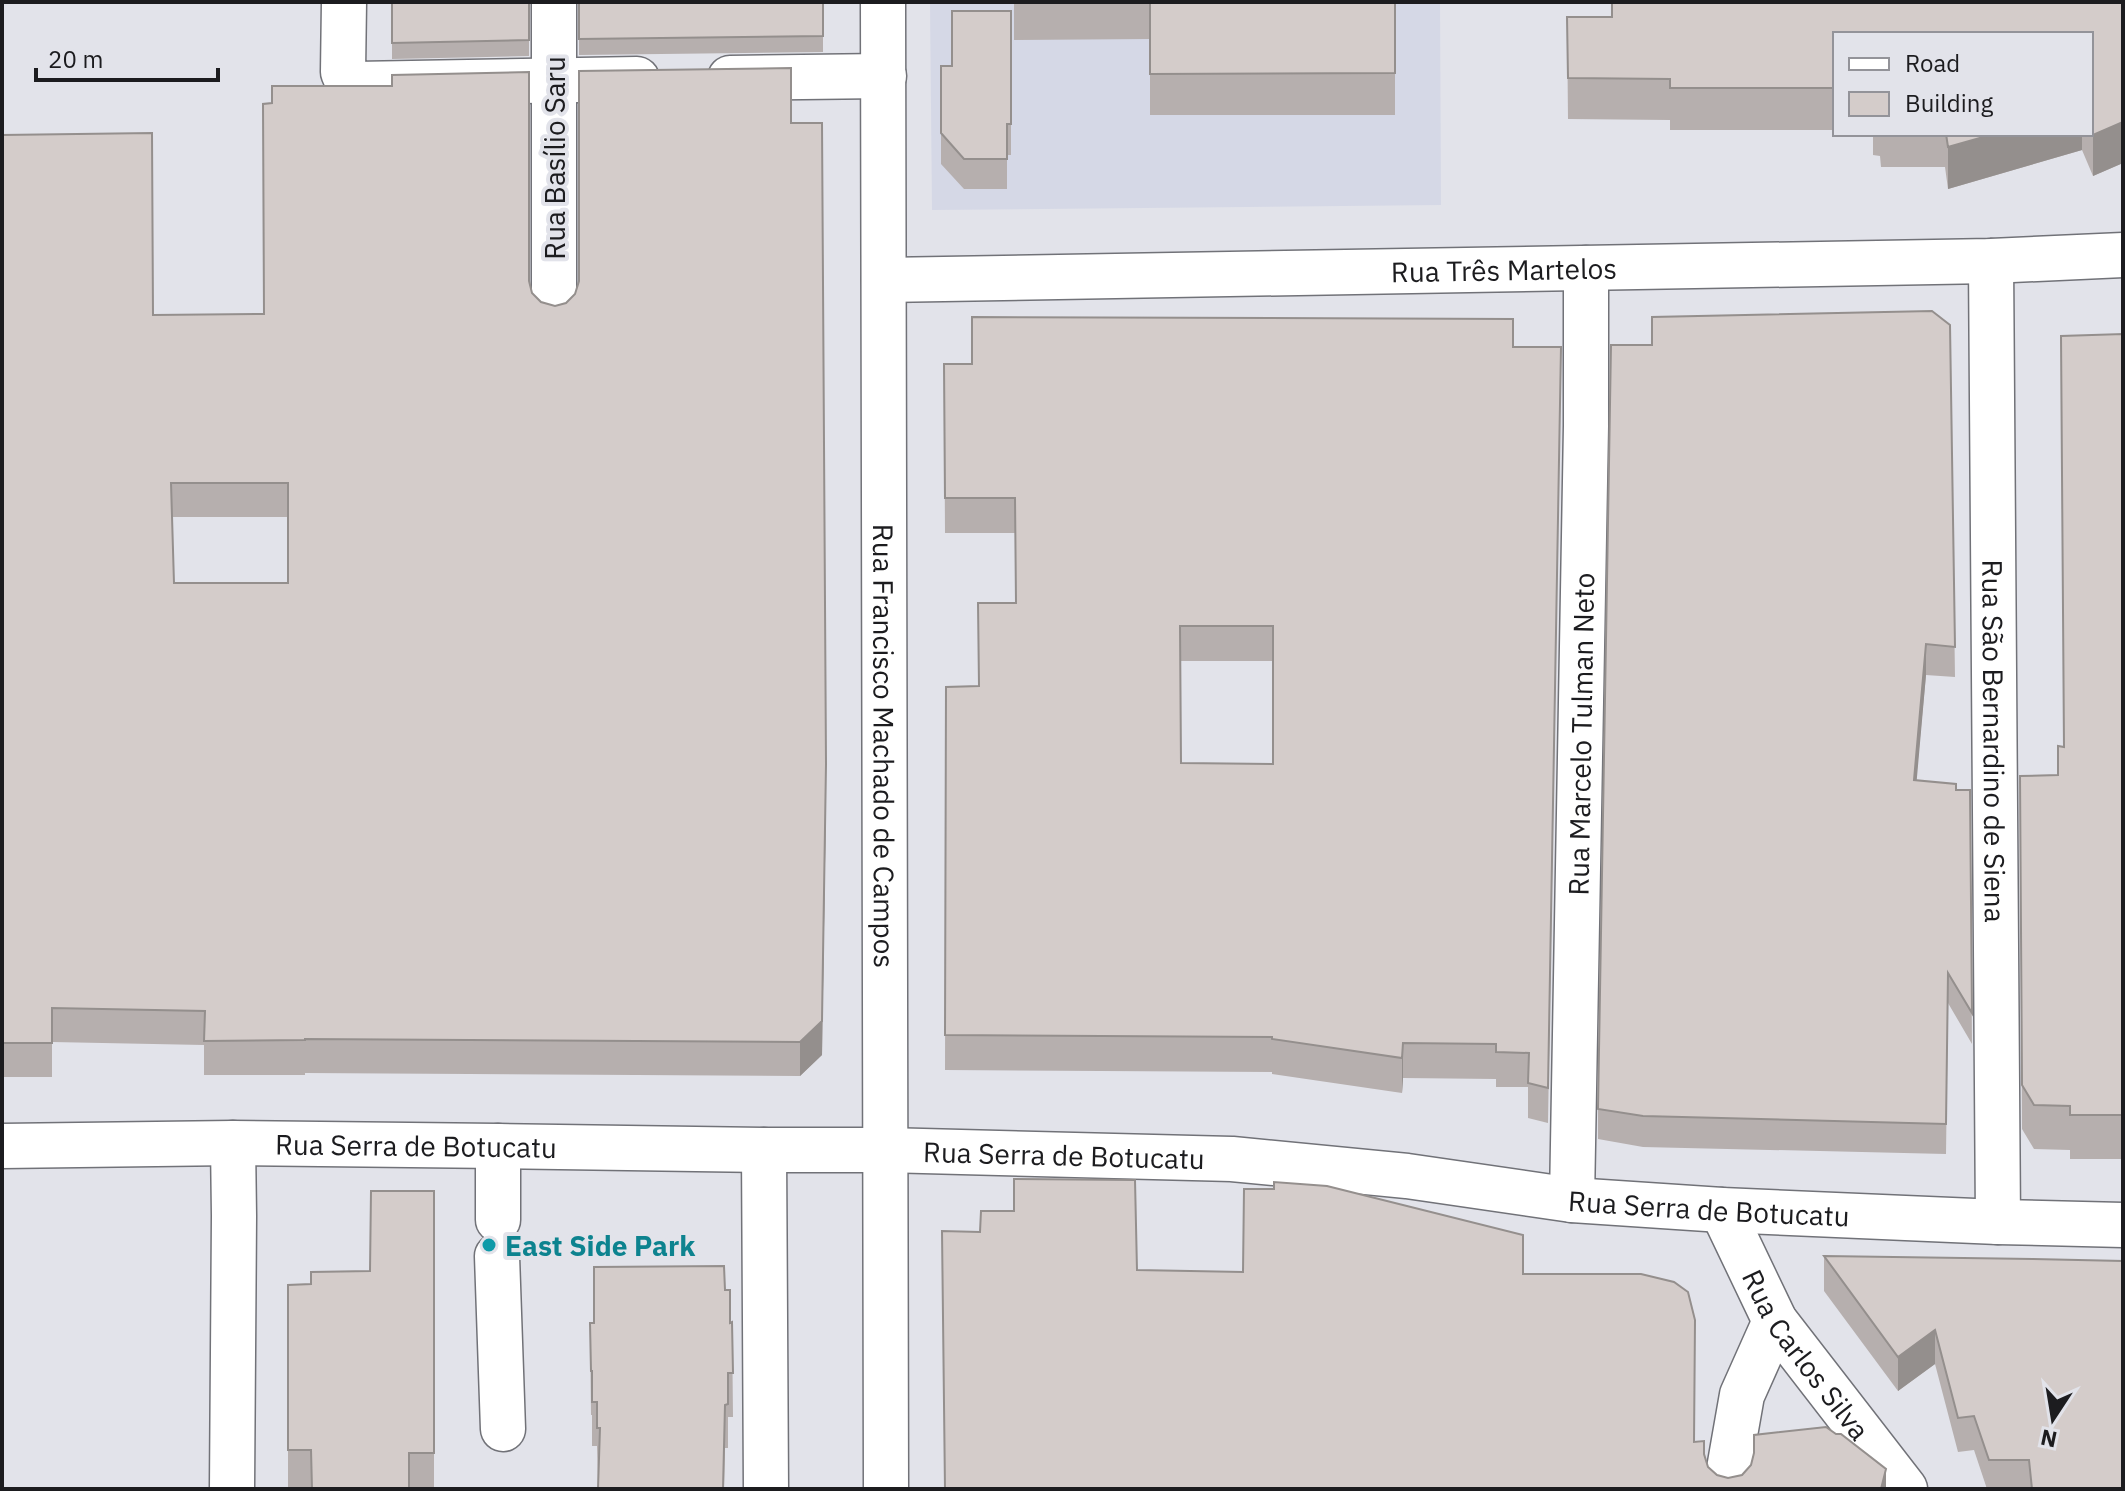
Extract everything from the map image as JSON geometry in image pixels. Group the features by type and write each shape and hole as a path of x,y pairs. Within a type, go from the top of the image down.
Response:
{"street":[{"path":"344,2 343,72 346,79 361,85 884,76"},
{"name":"Rua Basílio Saru","path":"554,2 554,315"},
{"name":"Rua Francisco Machado de Campos","path":"883,2 886,1489"},
{"name":"Rua Três Martelos","path":"884,280 1991,261 2123,255"},
{"name":"Rua São Bernardino de Siena","path":"1991,261 1998,1222"},
{"name":"Rua Marcelo Tulman Neto","path":"1572,1200 1586,268"},
{"path":"232,1489 233,1143"},
{"name":"Rua Serra de Botucatu","path":"2,1146 233,1143 885,1150 1232,1159 1407,1176 1572,1200 1722,1210 2123,1225"},
{"path":"498,1146 503,1429"},
{"path":"764,1150 766,1489"},
{"name":"Rua Carlos Silva","path":"1722,1210 1775,1321 1905,1489"},
{"path":"1729,1489 1729,1469 1742,1395 1775,1321"}],"shaded area":[{"path":"930,2 1440,2 1441,205 932,210"}],"building":[{"path":"392,2 529,2 529,40 392,43"},
{"path":"579,2 823,2 823,36 579,39"},
{"path":"1150,2 1395,2 1395,73 1150,74"},
{"path":"1612,2 2123,2 2123,122 2093,135 2093,32 1833,32 1833,88 1670,88 1670,79 1568,78 1567,17 1612,17"},
{"path":"952,11 1011,11 1011,124 1007,124 1007,159 964,159 941,133 941,66 952,66"},
{"path":"791,68 791,123 822,123 826,764 822,1021 800,1042 204,1041 205,1011 52,1008 52,1043 2,1043 2,135 152,133 153,315 264,314 263,104 272,103 272,86 392,86 392,75 529,72 529,281 532,293 541,302 555,306 566,303 575,294 579,281 579,71","holes":["171,483 288,483 288,583 174,583"]},
{"path":"1946,136 1987,136 1948,147"},
{"path":"1932,311 1950,325 1955,647 1926,644 1914,780 1956,784 1956,790 1970,790 1972,1013 1948,973 1946,1124 1643,1116 1598,1109 1611,345 1652,345 1652,317"},
{"path":"972,317 1513,319 1513,347 1561,347 1548,1088 1528,1083 1529,1053 1496,1052 1496,1044 1403,1043 1402,1058 1272,1037 945,1035 946,687 979,686 978,603 1016,603 1015,498 945,498 944,364 972,364","holes":["1180,626 1273,626 1273,764 1181,763"]},
{"path":"2123,334 2123,1115 2070,1115 2070,1106 2034,1105 2022,1085 2020,776 2058,775 2058,746 2064,747 2061,336"},
{"path":"1014,1179 1135,1180 1137,1270 1243,1272 1244,1189 1274,1189 1274,1182 1327,1186 1523,1235 1523,1274 1641,1274 1674,1282 1688,1292 1695,1320 1694,1442 1704,1441 1708,1467 1717,1475 1728,1478 1742,1475 1751,1465 1754,1435 1826,1427 1841,1434 1886,1469 1881,1489 945,1489 942,1231 980,1232 981,1211 1014,1211"},
{"path":"371,1191 434,1191 434,1453 409,1453 409,1489 312,1489 311,1450 288,1450 288,1285 311,1284 311,1272 370,1271"},
{"path":"1824,1256 2123,1261 2123,1489 2032,1489 2029,1460 1989,1460 1974,1416 1958,1418 1935,1330 1898,1357"},
{"path":"724,1266 725,1290 730,1290 733,1373 728,1373 728,1404 725,1405 723,1489 598,1489 600,1428 597,1428 597,1402 592,1402 590,1323 594,1323 594,1267"}],"place":[{"name":"East Side Park","path":"489,1245"}]}
